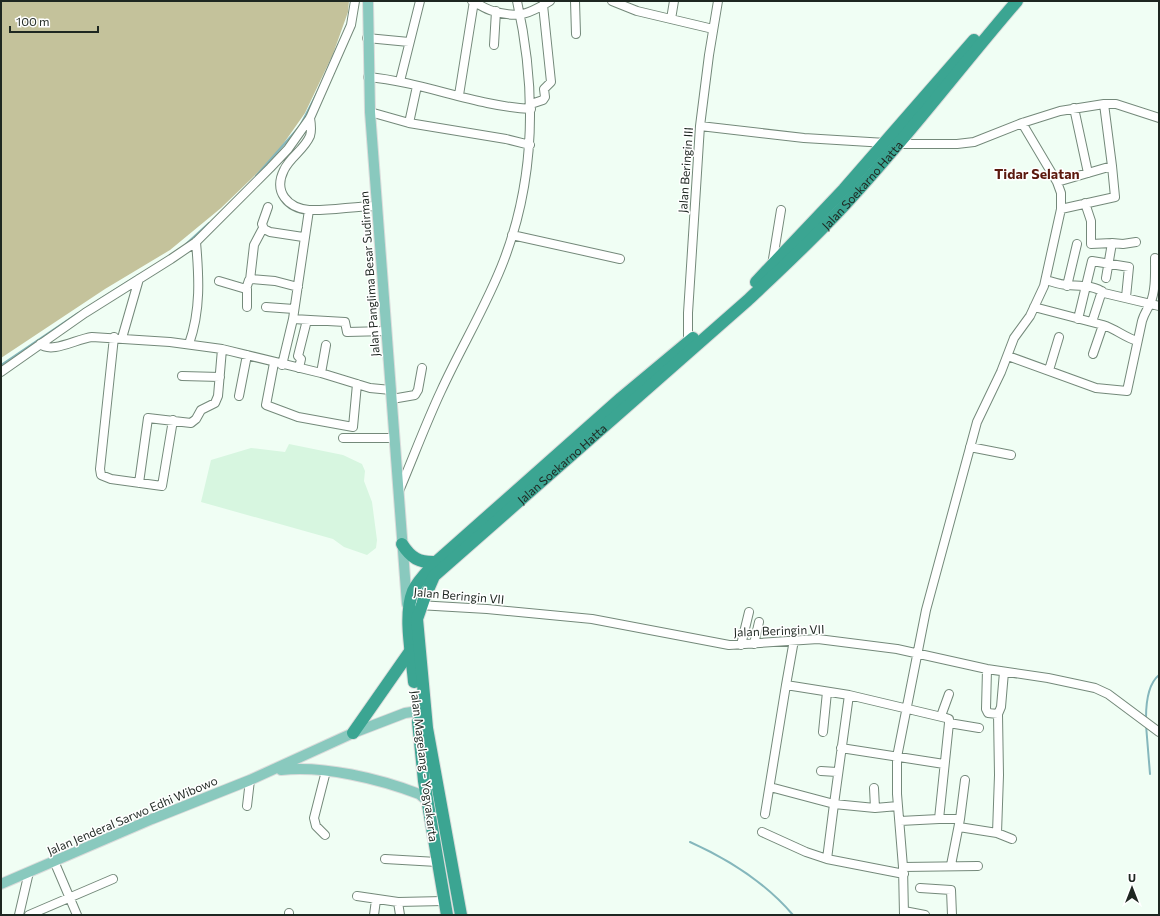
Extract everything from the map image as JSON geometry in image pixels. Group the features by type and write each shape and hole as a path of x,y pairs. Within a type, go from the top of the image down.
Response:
{"highway":[{"name":"Jalan Soekarno Hatta","path":"434,576 652,372 689,347 748,300 851,199 892,143 1007,1"},
{"name":"Jalan Soekarno Hatta","path":"689,347 892,143 1017,1"},
{"name":"Jalan Soekarno Hatta","path":"414,604 413,592 419,581 436,562 535,481"},
{"path":"402,544 414,559 425,562 436,562"},
{"path":"413,618 414,604 434,576"},
{"name":"Jalan Magelang - Yogyakarta","path":"413,618 411,650 421,710 461,915"},
{"name":"Jalan Magelang - Yogyakarta","path":"413,618 426,790 446,915"},
{"path":"353,733 411,650"}],"main road":[{"name":"Jalan Panglima Besar Sudirman","path":"368,1 368,77 370,112 405,569"},
{"path":"405,569 412,577 419,581 424,582 434,576"},
{"path":"405,569 413,592"},
{"path":"405,569 414,604"},
{"name":"Jalan Jenderal Sarwo Edhi Wibowo","path":"1,884 152,819 250,780 353,733 405,712 421,710"},
{"path":"311,751 310,761 322,770"},
{"name":"Jalan Jenderal Sarwo Edhi Wibowo","path":"273,770 300,768 346,774 410,791 426,799 429,809"},
{"path":"426,790 432,785 434,772"},
{"name":"Jalan Jenderal Sarwo Edhi Wibowo","path":"410,791 426,790"}],"street":[{"path":"1,372 40,344 196,242 239,201 288,149 310,118 351,24 355,1"},
{"path":"400,81 420,1"},
{"path":"368,77 400,81 495,105 531,107 543,100 544,88 552,82 546,3 531,13 520,15 496,12 474,1 459,95"},
{"path":"398,492 441,392 503,262 512,235 526,173 530,145 531,107 527,54 517,1"},
{"path":"575,1 576,34"},
{"path":"612,1 633,5 671,19 713,29"},
{"path":"671,19 674,1"},
{"name":"Jalan Beringin III","path":"689,347 688,313 700,126 718,1"},
{"path":"494,45 496,12"},
{"path":"368,38 409,42"},
{"path":"409,123 417,86"},
{"path":"700,126 804,138 892,143 957,144 974,142 1022,123 1074,108 1104,104 1116,104 1159,118"},
{"path":"1061,209 1115,196 1104,104"},
{"path":"1074,108 1088,173"},
{"path":"370,112 409,123 506,139 530,145"},
{"path":"310,118 311,132 309,138 298,155 284,170 281,188 283,196 290,204 308,210 377,206"},
{"path":"925,915 904,913 903,821 898,806 899,758 910,709 917,653 926,610 970,447 984,404 994,389 1014,338 1034,307 1046,280 1050,253 1061,209 1061,193 1057,182 1022,123"},
{"path":"1057,182 1112,166"},
{"path":"1086,203 1091,221 1091,244 1123,244 1136,242"},
{"path":"247,307 247,289 250,280 254,245 263,228 262,224 268,207"},
{"path":"282,365 293,319 303,237 308,210"},
{"path":"772,265 781,210"},
{"path":"263,228 270,232 303,237"},
{"path":"512,235 620,259"},
{"path":"189,344 199,298 196,242"},
{"path":"1106,278 1112,243"},
{"path":"1067,286 1077,244"},
{"path":"1008,356 1096,388 1126,391 1145,310 1150,305 1154,282 1155,258"},
{"path":"1078,319 1092,261 1128,266 1130,268 1126,297"},
{"path":"139,279 118,338 100,469 101,475 107,479 162,486 173,420"},
{"path":"250,280 275,281 298,286"},
{"path":"1046,280 1067,286 1086,286 1150,305 1159,306"},
{"path":"219,281 247,289"},
{"path":"1092,322 1102,291"},
{"path":"266,307 294,309"},
{"path":"1034,307 1103,325 1112,328 1127,338 1137,341"},
{"path":"293,319 345,322 347,332 387,331"},
{"path":"300,368 301,359 298,356 308,320"},
{"path":"1093,354 1103,325"},
{"path":"1049,370 1059,337"},
{"path":"40,344 45,348 52,348 81,338 118,338 189,344 222,349 282,365 321,373 391,394 415,395 418,390 422,368"},
{"path":"321,373 326,345"},
{"path":"139,483 148,418 194,422 199,412 215,403 218,396 222,349"},
{"path":"239,396 247,355"},
{"path":"274,363 266,405 298,417 353,427 357,384"},
{"path":"182,376 220,378"},
{"path":"343,438 395,438"},
{"path":"970,447 1010,455"},
{"name":"Jalan Beringin VII","path":"414,604 592,619 715,643 740,645 794,640 836,640 917,653 987,669 1070,682 1100,690 1159,732"},
{"path":"740,645 749,612"},
{"path":"754,644 759,622"},
{"path":"765,814 794,640"},
{"path":"987,669 986,709 988,713 998,714"},
{"path":"996,833 999,817 998,714 1001,706 1004,672"},
{"path":"786,685 849,696 941,716 948,719 949,723 939,819"},
{"path":"823,732 827,692"},
{"path":"941,716 949,694"},
{"path":"827,859 837,772 849,696"},
{"path":"949,723 979,728"},
{"path":"841,748 944,764"},
{"path":"322,770 314,818 316,826 325,835"},
{"path":"821,771 837,772"},
{"path":"247,806 250,780"},
{"path":"951,865 965,780"},
{"path":"770,787 834,804 875,808 898,806"},
{"path":"874,788 875,808"},
{"path":"903,821 939,819 996,833 1012,839"},
{"path":"762,832 806,852 827,859 903,870 951,865 978,866"},
{"path":"385,859 437,862"},
{"path":"54,861 77,915"},
{"path":"19,915 29,872"},
{"path":"29,915 113,879"},
{"path":"920,888 952,890 952,915"},
{"path":"357,896 376,900 398,902 444,901"},
{"path":"374,915 376,900"},
{"path":"398,902 400,915"}],"shaded area":[{"path":"1,1 349,1 348,12 333,54 305,113 274,157 221,208 170,250 105,289 1,358"},
{"path":"289,444 343,455 362,464 365,471 364,481 372,502 377,540 376,548 367,555 344,547 333,539 201,502 211,460 251,448 285,452"}],"waterway":[{"path":"256,176 300,126 318,91"},
{"path":"186,244 209,223"},
{"path":"97,301 140,274"},
{"path":"1,365 78,313"},
{"path":"1146,718 1146,707 1150,689 1155,679 1159,675"},
{"path":"1146,725 1150,774"},
{"path":"690,842 733,864 759,882 793,915"}],"district":[{"name":"Tidar Selatan","path":"1037,173"}]}
